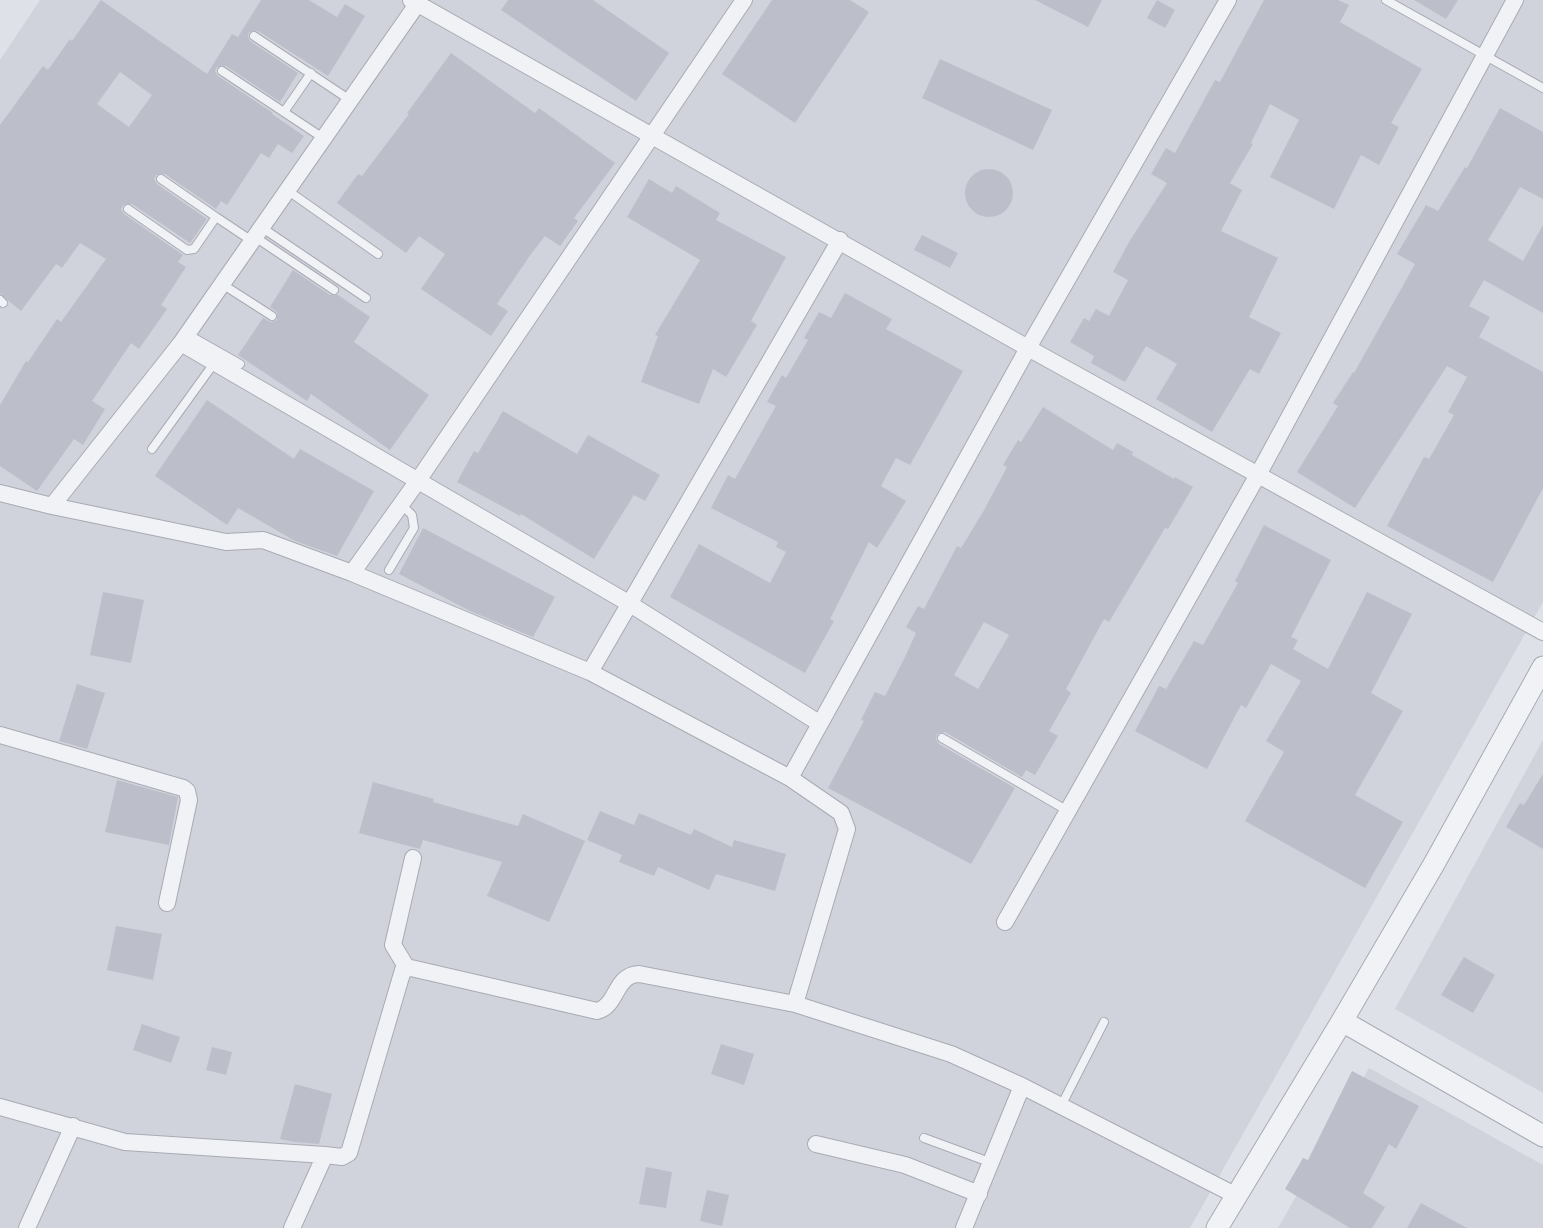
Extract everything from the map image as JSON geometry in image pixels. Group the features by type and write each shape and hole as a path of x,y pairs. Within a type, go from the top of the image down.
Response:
{"street":[{"path":"352,573 417,482 744,0"},
{"path":"790,778 1028,348 1228,0"},
{"path":"1005,922 1259,473 1515,0"},
{"path":"52,506 184,338 416,1 1028,348 1543,632"},
{"path":"590,672 841,240"},
{"path":"184,338 215,362 629,604 819,723"},
{"path":"0,493 226,542 263,540 352,573 590,672 790,778 841,813 846,824 795,1004"},
{"path":"1217,1228 1434,864 1543,667"},
{"path":"0,736 183,788 187,792 189,800 167,903"},
{"path":"413,858 393,946 407,968 597,1011 605,1009 621,981 633,974 795,1004 951,1054 1022,1086 1235,1195"},
{"path":"0,1107 125,1142 342,1157 349,1153 400,973 407,968"},
{"path":"1342,1021 1543,1136"},
{"path":"964,1228 1022,1086"},
{"path":"27,1228 72,1126"},
{"path":"816,1144 905,1165 979,1194"},
{"path":"292,1228 325,1155"}],"lane":[{"path":"1386,0 1543,88"},
{"path":"254,36 350,100"},
{"path":"222,71 323,138"},
{"path":"284,112 311,74"},
{"path":"161,179 216,217 256,235 366,298"},
{"path":"287,190 378,254"},
{"path":"128,209 187,250 194,249 216,217"},
{"path":"256,235 334,290"},
{"path":"222,284 272,316"},
{"path":"184,338 240,364"},
{"path":"152,449 215,362"},
{"path":"390,570 414,526 411,512 401,504"},
{"path":"942,738 1068,811"},
{"path":"1061,1106 1104,1022"},
{"path":"924,1138 992,1163"}],"shaded area":[{"path":"40,0 1543,0 1543,602 1190,1228 0,1228 0,60"},
{"path":"1543,740 1543,1093 1395,1009"},
{"path":"1369,1068 1543,1165 1543,1228 1278,1228"}],"building":[{"path":"101,0 207,74 232,34 238,37 261,0 309,0 337,17 345,4 365,16 328,76 258,31 249,32 250,41 298,73 280,102 226,66 217,67 215,71 218,76 304,136 292,153 278,144 269,158 261,153 227,205 221,201 216,209 165,174 156,175 154,179 157,184 207,219 190,243 132,204 123,205 121,209 124,214 183,255 178,262 186,267 161,305 167,309 139,349 131,343 92,401 105,409 83,445 74,439 37,491 0,466 0,405 26,361 28,362 57,319 61,322 106,259 80,243 62,268 56,264 21,311 0,294 0,125 43,66 48,70 70,39 72,41","holes":["120,72 152,95 129,127 97,104"]},
{"path":"508,0 593,0 669,53 636,101 501,10"},
{"path":"772,0 850,0 869,12 795,123 722,74"},
{"path":"1035,0 1102,0 1088,27"},
{"path":"1157,0 1175,10 1165,28 1147,18"},
{"path":"1264,0 1338,0 1349,5 1340,22 1422,69 1391,123 1399,127 1379,165 1361,155 1334,209 1270,177 1299,120 1270,104 1251,143 1253,144 1230,183 1242,190 1221,231 1278,258 1249,317 1281,333 1259,374 1250,369 1212,432 1156,399 1177,364 1146,346 1125,382 1091,363 1094,356 1070,342 1084,318 1089,321 1096,309 1109,316 1128,280 1113,272 1167,183 1151,174 1166,148 1175,153 1215,80 1220,82"},
{"path":"1414,0 1458,0 1446,19"},
{"path":"451,53 535,113 539,108 615,163 574,218 578,221 560,246 545,236 531,254 497,304 508,311 491,336 421,289 445,254 419,236 406,253 337,203 358,174 362,176"},
{"path":"940,59 1052,110 1033,150 922,98"},
{"path":"1500,108 1543,132 1543,199 1520,187 1488,240 1523,261 1543,225 1543,313 1484,280 1469,306 1490,317 1479,337 1543,372 1543,488 1493,582 1387,526 1424,457 1429,459 1454,415 1448,412 1467,377 1447,366 1355,508 1297,472 1338,406 1333,403 1354,373 1415,264 1397,254 1426,205 1438,211 1465,167 1467,168"},
{"path":"989,169 1006,176 1013,193 1006,210 989,217 972,210 965,193 972,176"},
{"path":"649,179 672,193 676,186 720,213 716,220 786,257 751,321 757,325 726,377 713,369 699,404 641,382 658,336 655,335 700,260 627,217"},
{"path":"922,235 958,253 950,268 914,250"},
{"path":"293,270 330,295 338,295 370,317 354,342 429,395 390,450 311,394 307,401 238,355 263,318 271,322 277,320 277,312 270,307"},
{"path":"845,293 892,319 886,329 963,371 910,465 896,458 881,486 906,501 877,548 869,542 830,619 834,621 805,673 670,597 699,544 770,583 786,552 776,547 778,542 711,508 728,475 735,479 776,406 767,402 782,375 786,378 808,340 804,338 819,312 831,318"},
{"path":"207,400 294,459 300,449 374,491 337,556 295,541 238,508 227,525 155,476"},
{"path":"1043,407 1113,450 1117,443 1133,452 1132,455 1193,487 1168,529 1165,528 1109,622 1104,619 1066,689 1071,693 1049,731 1058,736 1035,775 1026,770 1022,777 945,732 937,734 939,744 1015,788 971,864 828,788 864,721 861,720 875,692 885,696 905,657 916,633 906,627 918,606 924,609 957,546 961,548 983,512 1007,467 1003,465 1018,440 1021,442","holes":["984,622 1009,635 978,689 954,675"]},
{"path":"503,411 577,454 588,435 660,475 645,501 634,495 594,559 521,514 520,516 457,482 474,451 478,453"},
{"path":"1264,525 1331,560 1291,637 1298,640 1293,649 1328,669 1367,592 1412,614 1371,693 1403,711 1355,795 1403,822 1365,888 1245,821 1284,752 1266,741 1301,681 1271,664 1246,708 1241,705 1207,769 1135,731 1159,686 1166,689 1194,641 1203,645 1238,583 1235,581"},
{"path":"423,528 555,597 533,637 470,611 399,574"},
{"path":"103,592 144,600 131,663 90,655"},
{"path":"77,684 105,693 87,749 59,741"},
{"path":"1543,774 1543,849 1506,827 1520,803 1524,805"},
{"path":"117,780 178,797 169,845 105,832"},
{"path":"373,782 518,826 523,814 585,841 549,922 487,896 502,862 423,840 420,849 359,833"},
{"path":"600,811 634,825 639,813 691,835 694,829 732,847 734,840 786,854 775,891 716,874 709,890 658,867 654,876 619,862 622,855 587,840"},
{"path":"116,926 162,934 153,980 107,970"},
{"path":"1464,957 1495,975 1473,1013 1441,995"},
{"path":"142,1024 180,1037 171,1063 133,1050"},
{"path":"721,1044 754,1054 744,1085 711,1074"},
{"path":"212,1047 232,1052 226,1075 206,1070"},
{"path":"1352,1071 1419,1106 1396,1149 1389,1144 1363,1193 1385,1207 1372,1228 1350,1228 1285,1189 1303,1158 1308,1160"},
{"path":"295,1084 332,1094 319,1144 280,1139"},
{"path":"646,1167 672,1172 666,1208 639,1204"},
{"path":"707,1190 729,1195 722,1226 700,1221"},
{"path":"1421,1203 1467,1228 1407,1228"}]}
